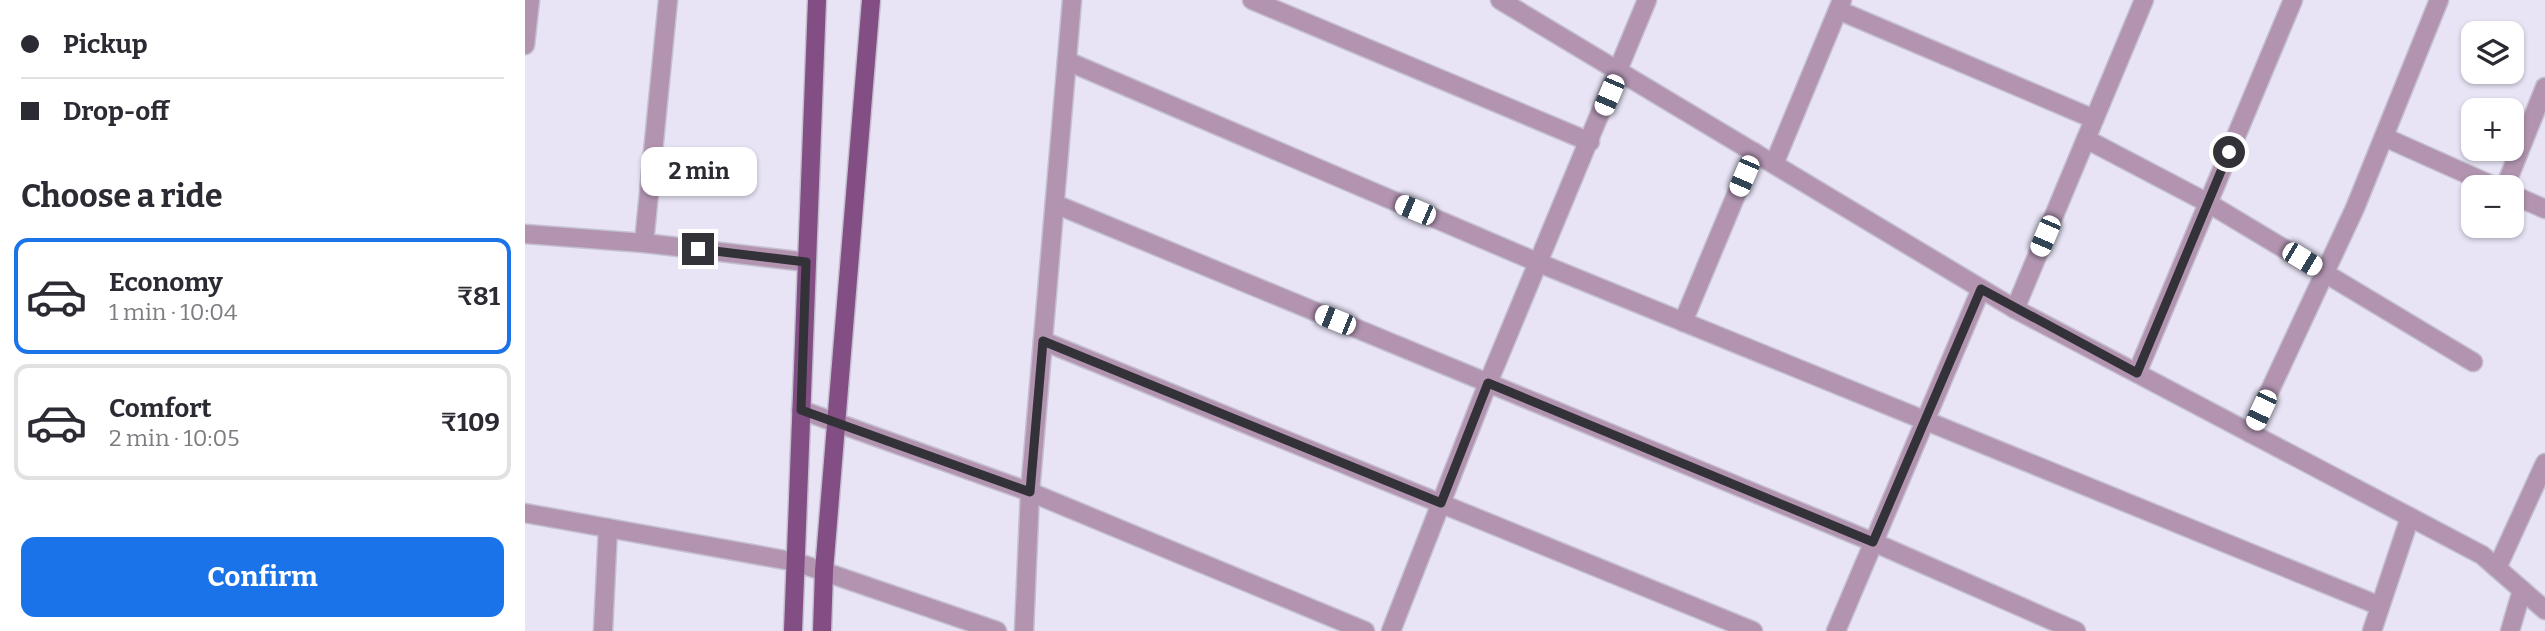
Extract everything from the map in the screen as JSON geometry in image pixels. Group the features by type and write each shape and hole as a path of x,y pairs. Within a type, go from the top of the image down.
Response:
{"main road":[{"path":"793,631 817,0"},
{"path":"822,631 824,571 871,0"}],"street":[{"path":"525,45 530,0"},
{"path":"644,243 668,0"},
{"path":"1024,631 1030,492 1072,0"},
{"path":"1252,0 1590,142"},
{"path":"1500,0 2015,309 2482,555 2545,610"},
{"path":"1391,631 1488,383 1647,0"},
{"path":"2015,309 2144,0"},
{"path":"2137,373 2293,0"},
{"path":"2250,433 2325,273 2439,0"},
{"path":"1774,164 1840,5 2094,119"},
{"path":"1067,61 1683,322 2380,606"},
{"path":"2510,175 2545,87"},
{"path":"2383,137 2469,175"},
{"path":"2086,139 2208,203 2473,362"},
{"path":"1683,322 1754,152"},
{"path":"2524,200 2545,209"},
{"path":"1055,204 1873,542 2076,631"},
{"path":"525,234 644,243 806,262"},
{"path":"1836,631 1981,289"},
{"path":"1043,341 1753,631"},
{"path":"801,410 1030,492 1365,631"},
{"path":"2497,568 2545,463"},
{"path":"525,513 796,562 997,631"},
{"path":"2372,631 2410,517"},
{"path":"603,631 608,528"},
{"path":"2510,631 2522,590"}],"route":[{"path":"698,249 806,262 801,410 1030,492 1043,341 1441,503 1488,383 1873,542 1981,289 2137,373 2229,152"}]}
